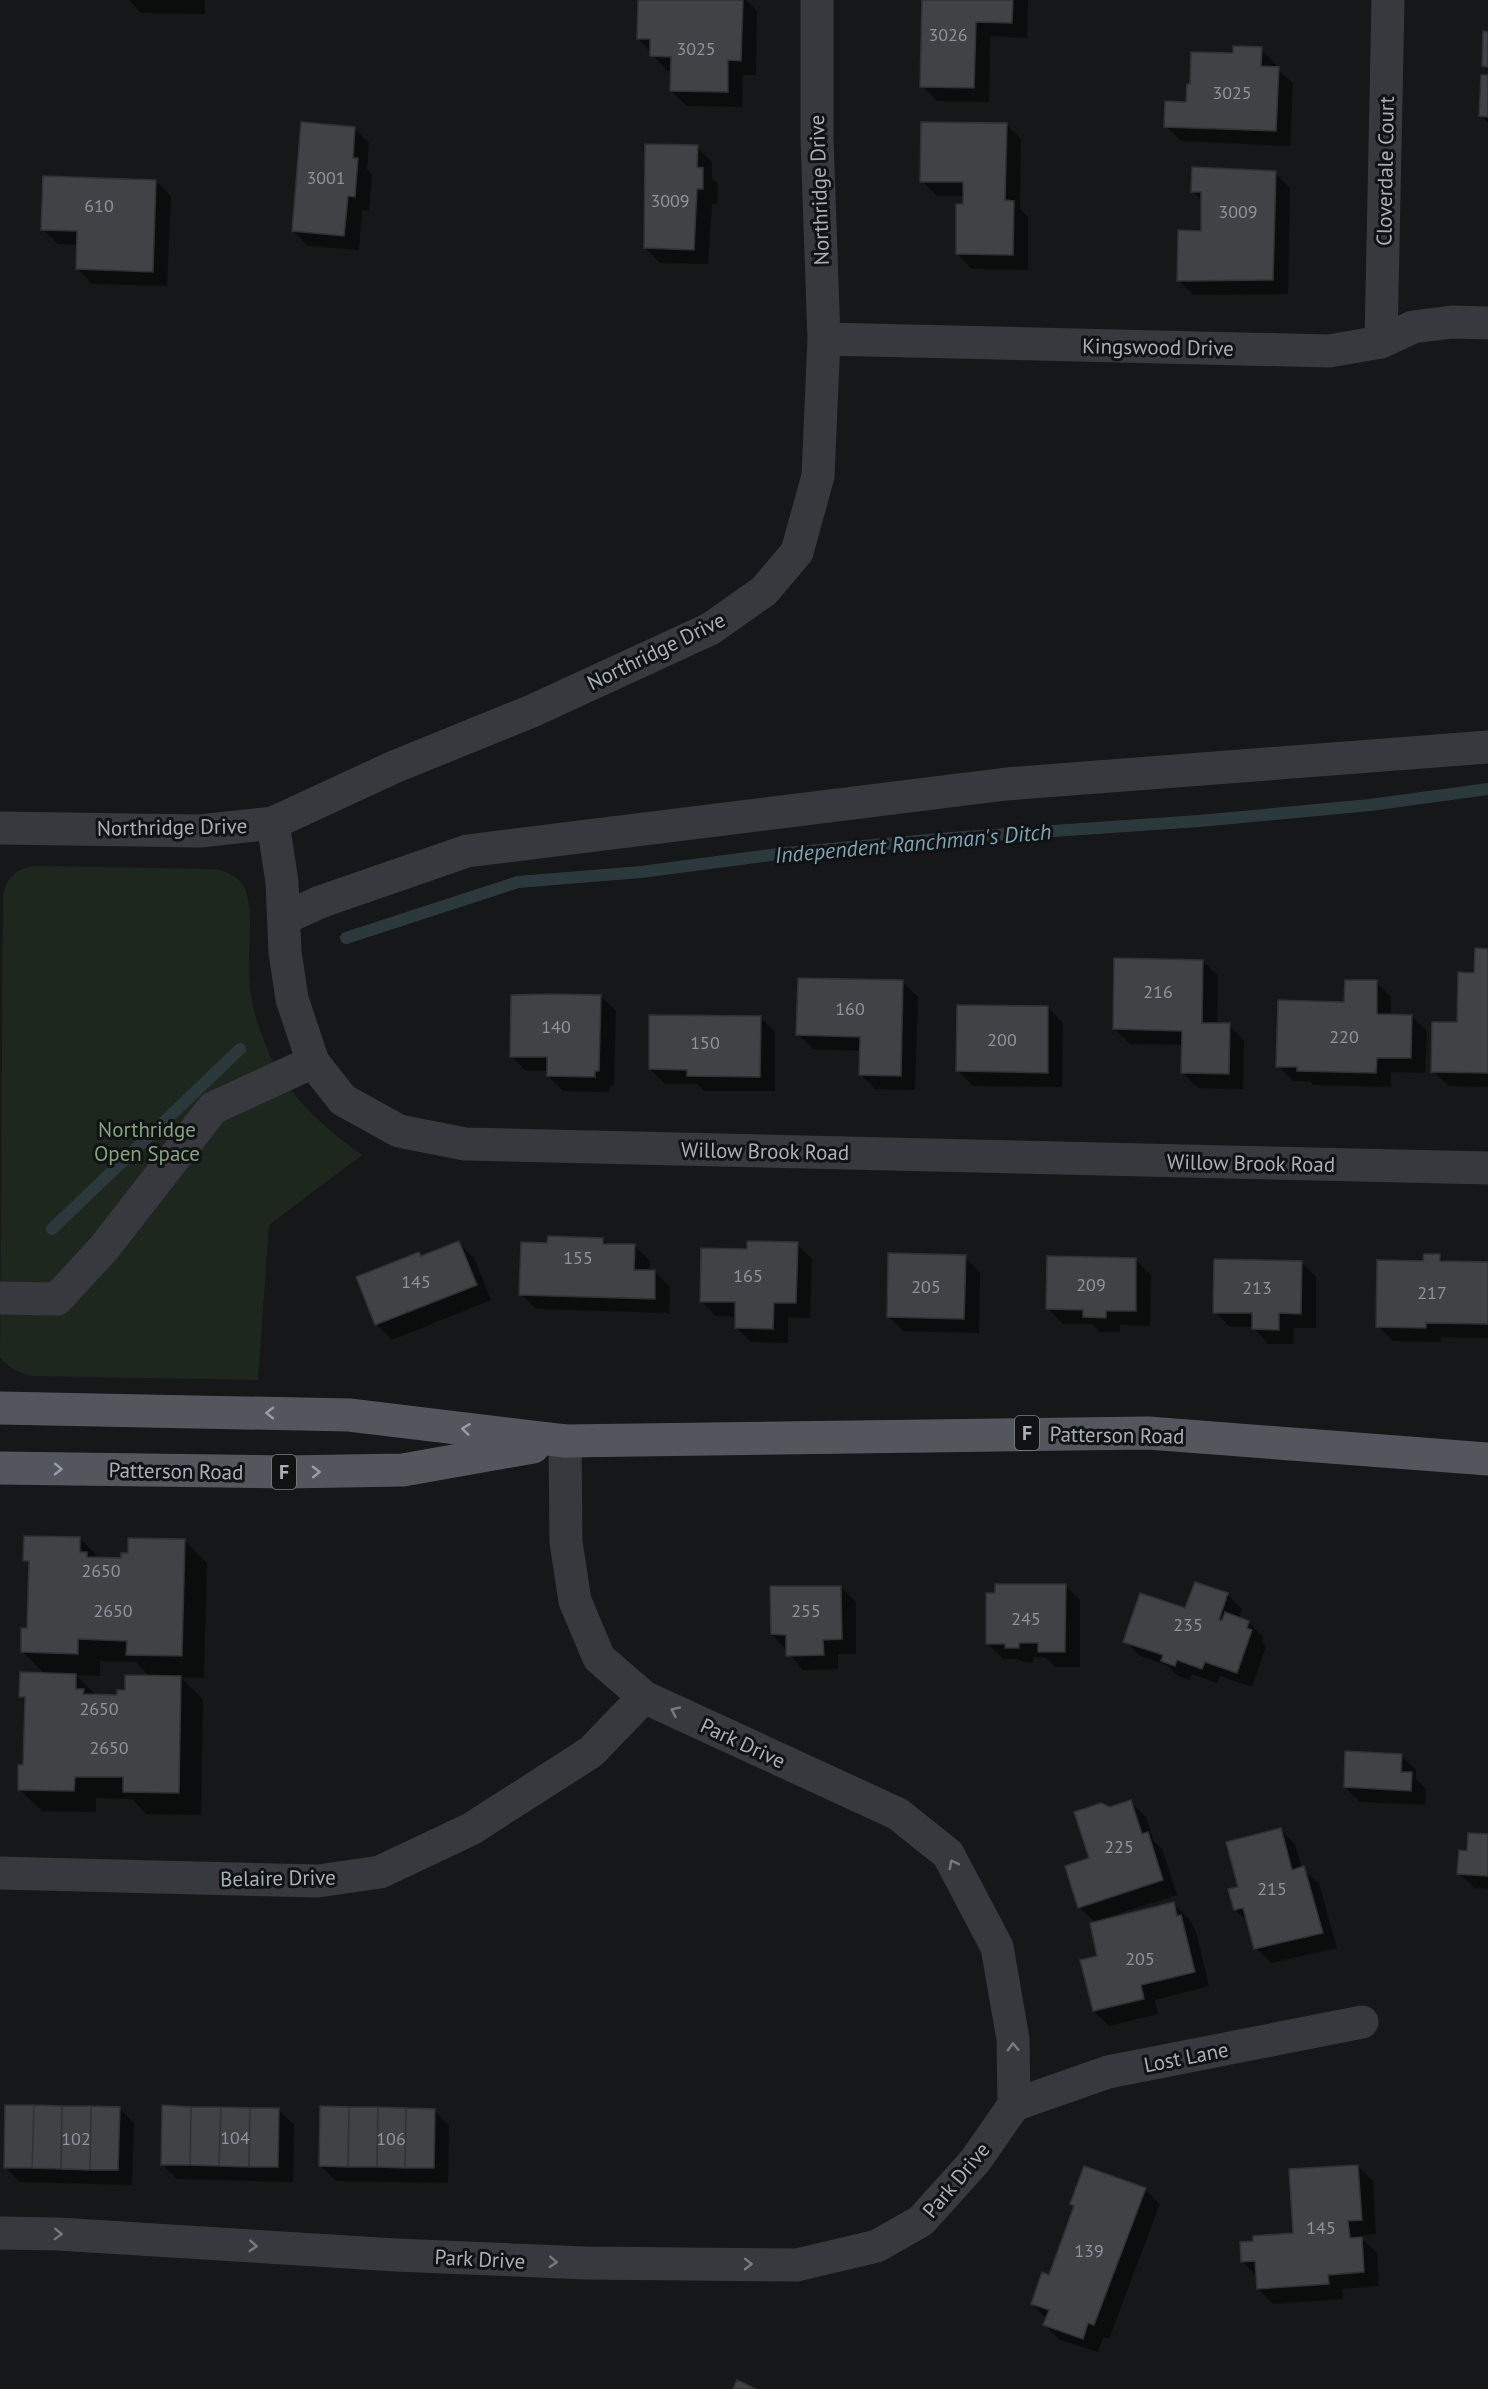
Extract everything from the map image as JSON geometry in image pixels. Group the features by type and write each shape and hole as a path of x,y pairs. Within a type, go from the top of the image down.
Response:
{"main road":[{"name":"Patterson Road","path":"0,1408 350,1415 565,1441 1148,1433 1488,1460"},
{"name":"Patterson Road","path":"0,1468 286,1472 403,1470 565,1441"}],"street":[{"name":"Northridge Drive","path":"0,828 200,831 273,823 394,767 532,711 710,629 764,591 797,552 818,476 824,339 817,138 817,0"},
{"name":"Cloverdale Court","path":"1381,342 1388,0"},
{"name":"Kingswood Drive","path":"824,339 1329,351 1381,342 1413,327 1452,322 1488,323"},
{"path":"285,918 320,902 467,851 1005,784 1488,747"},
{"name":"Willow Brook Road","path":"273,823 285,918 285,952 292,999 313,1062 343,1100 399,1131 465,1144 1488,1168"},
{"path":"0,1298 57,1299 104,1248 213,1108 313,1062"},
{"name":"Park Drive","path":"0,2233 58,2234 585,2264 797,2265 877,2246 921,2222 975,2161 1014,2105 1013,2039 997,1947 948,1854 898,1814 644,1697 599,1658 575,1601 566,1542 565,1441"},
{"name":"Belaire Drive","path":"0,1874 318,1881 380,1872 471,1829 591,1752 644,1697"},
{"name":"Lost Lane","path":"1014,2105 1108,2072 1362,2022"}],"green space":[{"name":"Northridge Open Space","path":"35,866 216,869 237,878 243,885 248,898 249,976 252,1000 271,1057 280,1074 303,1104 331,1131 362,1155 269,1225 258,1380 33,1376 15,1370 0,1357 3,897 9,879 13,875 22,869"}],"building":[{"path":"638,0 743,0 741,61 728,60 728,92 670,91 671,57 650,56 650,39 637,39"},
{"path":"922,0 1013,0 1012,23 976,22 974,88 920,87"},
{"path":"1483,31 1488,32 1488,67 1482,66"},
{"path":"1233,46 1262,47 1261,66 1279,67 1276,131 1164,127 1165,101 1186,102 1187,84 1190,84 1191,52 1233,53"},
{"path":"1481,75 1488,75 1488,117 1479,116"},
{"path":"301,122 355,127 353,158 358,158 355,197 348,196 344,236 292,231"},
{"path":"921,122 1007,123 1005,200 1014,201 1013,255 956,254 956,204 963,204 963,182 920,182"},
{"path":"645,144 698,145 697,167 703,168 703,189 697,189 694,250 644,248"},
{"path":"1192,167 1276,171 1273,280 1177,281 1178,230 1201,231 1201,192 1191,192"},
{"path":"43,176 156,180 153,272 76,269 77,231 41,230"},
{"path":"1475,948 1488,949 1488,1073 1431,1072 1432,1022 1457,1022 1458,972 1474,973"},
{"path":"1114,958 1203,960 1202,1023 1230,1023 1229,1074 1181,1073 1182,1031 1113,1029"},
{"path":"798,978 903,980 901,1076 859,1075 860,1037 796,1035"},
{"path":"1345,980 1377,980 1377,1014 1412,1015 1411,1058 1377,1058 1376,1073 1297,1071 1297,1067 1276,1067 1278,1000 1344,1002"},
{"path":"511,995 601,995 599,1071 595,1071 595,1077 547,1076 547,1057 510,1057"},
{"path":"957,1005 1048,1006 1048,1073 956,1071"},
{"path":"649,1015 761,1016 760,1077 687,1076 687,1070 649,1069"},
{"path":"548,1236 603,1238 603,1244 635,1244 634,1270 655,1270 655,1299 519,1295 521,1242 547,1243"},
{"path":"459,1241 477,1285 375,1325 356,1277 419,1252 421,1256"},
{"path":"747,1241 798,1242 796,1303 774,1303 773,1329 735,1328 735,1302 700,1302 701,1248 747,1249"},
{"path":"888,1253 966,1255 964,1319 887,1317"},
{"path":"1424,1254 1440,1254 1440,1261 1488,1262 1488,1324 1426,1323 1426,1328 1376,1327 1377,1260 1423,1261"},
{"path":"1047,1256 1136,1258 1136,1311 1106,1311 1106,1318 1083,1317 1083,1310 1046,1309"},
{"path":"1214,1259 1302,1261 1301,1314 1279,1313 1279,1330 1252,1329 1252,1313 1213,1313"},
{"path":"24,1536 80,1537 80,1552 87,1552 87,1557 121,1558 121,1553 128,1553 128,1538 185,1539 182,1656 126,1655 127,1641 78,1639 78,1654 21,1652 21,1628 27,1628 29,1561 23,1561"},
{"path":"1195,1582 1228,1593 1219,1620 1222,1620 1225,1612 1249,1621 1247,1628 1252,1630 1237,1673 1205,1662 1202,1669 1177,1660 1175,1666 1161,1661 1163,1655 1123,1642 1140,1593 1185,1608"},
{"path":"995,1584 1066,1584 1065,1652 1038,1652 1038,1643 1019,1643 1019,1648 1005,1648 1005,1644 986,1644 986,1593 995,1593"},
{"path":"770,1586 841,1586 842,1639 823,1640 824,1655 786,1656 786,1635 771,1634"},
{"path":"20,1672 76,1674 76,1689 84,1689 83,1694 117,1695 117,1690 125,1690 125,1675 181,1676 179,1793 123,1792 123,1777 75,1777 74,1791 18,1790 18,1765 23,1765 25,1697 19,1697"},
{"path":"1345,1751 1402,1754 1401,1772 1412,1772 1411,1791 1344,1787"},
{"path":"1131,1800 1142,1834 1148,1832 1163,1880 1078,1908 1065,1866 1089,1858 1074,1812 1101,1803 1110,1807"},
{"path":"1281,1828 1292,1870 1304,1866 1323,1933 1254,1949 1243,1908 1234,1910 1228,1889 1238,1887 1226,1842"},
{"path":"1468,1833 1488,1834 1488,1876 1457,1874 1459,1850 1467,1851"},
{"path":"1174,1902 1177,1916 1181,1915 1195,1972 1141,1985 1144,1999 1093,2011 1080,1960 1097,1956 1090,1923"},
{"path":"5,2105 34,2105 32,2168 4,2168"},
{"path":"34,2105 62,2106 61,2169 32,2168"},
{"path":"162,2105 191,2107 190,2165 161,2165"},
{"path":"62,2106 91,2106 90,2170 61,2169"},
{"path":"91,2106 120,2107 118,2170 90,2170"},
{"path":"320,2106 349,2107 348,2167 319,2166"},
{"path":"191,2107 221,2107 219,2166 190,2165"},
{"path":"221,2107 250,2108 249,2167 219,2166"},
{"path":"349,2107 378,2107 377,2167 348,2167"},
{"path":"378,2107 406,2108 405,2168 377,2167"},
{"path":"250,2108 279,2108 278,2167 249,2167"},
{"path":"406,2108 435,2109 434,2168 405,2168"},
{"path":"1358,2165 1362,2220 1348,2221 1350,2238 1362,2237 1364,2272 1328,2275 1329,2284 1257,2289 1255,2261 1241,2262 1240,2242 1253,2241 1253,2236 1293,2233 1289,2169"},
{"path":"1084,2166 1146,2188 1094,2325 1088,2323 1083,2339 1043,2325 1049,2310 1031,2304 1042,2272 1049,2275 1074,2206 1070,2204"},
{"path":"737,2380 756,2389 733,2389"}],"waterway":[{"name":"Independent Ranchman's Ditch","path":"346,938 518,882 641,872 786,853 950,838 1199,821 1370,805 1488,789"},
{"name":"Independent Ranchman's Ditch","path":"52,1229 240,1049"}]}
